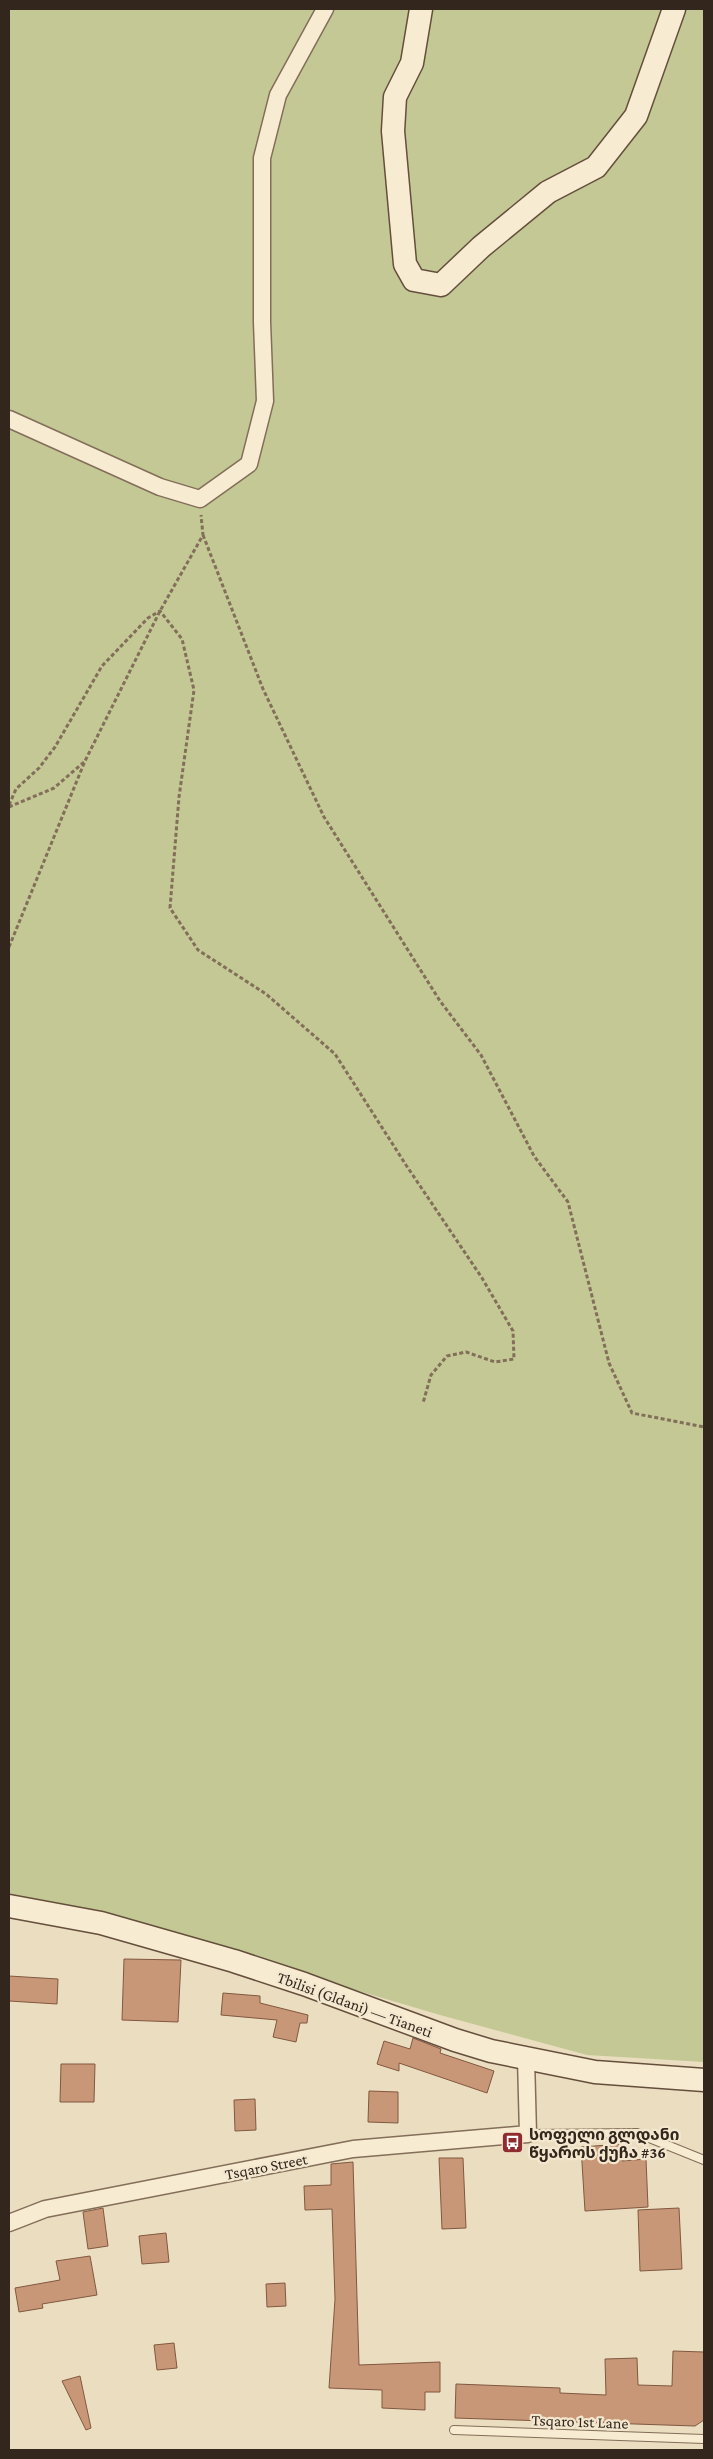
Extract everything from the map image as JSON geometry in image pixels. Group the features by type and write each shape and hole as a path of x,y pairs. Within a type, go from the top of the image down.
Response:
{"main road":[{"path":"421,9 412,62 395,97 393,131 405,264 414,280 441,285 481,248 548,192 596,167 636,116 674,9"},
{"name":"Tbilisi (Gldani) — Tianeti","path":"9,1906 102,1923 234,1961 304,1984 455,2040 526,2058 595,2072 704,2080"}],"street":[{"path":"9,419 160,487 200,499 249,464 265,401 262,322 262,158 278,95 325,9"},
{"path":"526,2058 528,2134"},
{"name":"Tsqaro Street","path":"9,2223 45,2209 353,2149 528,2134"}],"lane":[{"name":"Tsqaro Street","path":"528,2134 637,2133 704,2160"},
{"name":"Tsqaro 1st Lane","path":"454,2430 704,2439"}],"path":[{"path":"200,499 203,535 262,689 324,817 440,1000 481,1055 534,1156 568,1202 608,1363 632,1412 704,1427"},
{"path":"9,947 85,761 160,611 203,535"},
{"path":"9,806 16,789 39,768 55,747 102,666 148,618 160,611"},
{"path":"160,611 182,639 194,690 179,797 170,908 198,950 266,994 335,1054 406,1165 482,1278 513,1331 514,1359 495,1362 466,1352 447,1356 431,1375 423,1403"},
{"path":"9,806 54,788 85,761"}],"green space":[{"path":"9,9 704,9 704,2062 587,2055 440,2015 68,1905 9,1895"}],"building":[{"path":"124,1959 181,1960 178,2022 122,2020"},
{"path":"9,1976 58,1979 57,2004 9,2001"},
{"path":"223,1993 260,1996 260,2003 308,2015 307,2023 300,2023 296,2042 273,2037 277,2020 221,2015"},
{"path":"413,2038 441,2049 440,2053 494,2071 487,2093 399,2063 399,2071 377,2064 384,2041 410,2049"},
{"path":"61,2064 95,2064 94,2102 60,2102"},
{"path":"369,2091 398,2092 398,2123 368,2122"},
{"path":"255,2099 256,2130 235,2131 234,2100"},
{"path":"621,2144 622,2161 646,2159 648,2207 585,2211 581,2147"},
{"path":"439,2158 463,2158 466,2228 442,2229"},
{"path":"353,2162 359,2365 440,2362 440,2392 425,2392 425,2410 382,2408 382,2390 329,2388 335,2299 332,2209 305,2210 304,2186 331,2185 331,2164"},
{"path":"103,2208 108,2246 88,2249 83,2212"},
{"path":"679,2208 682,2269 640,2271 638,2210"},
{"path":"166,2233 169,2262 142,2264 139,2236"},
{"path":"90,2256 97,2295 42,2304 43,2308 19,2312 15,2288 60,2280 56,2261"},
{"path":"285,2283 286,2306 267,2307 266,2284"},
{"path":"174,2343 177,2368 157,2370 154,2345"},
{"path":"673,2351 704,2352 704,2420 695,2426 455,2418 456,2384 560,2388 560,2393 606,2395 605,2359 637,2358 638,2385 672,2386"},
{"path":"80,2376 91,2428 86,2430 62,2381"}],"place":[{"name":"სოფელი გლდანი წყაროს ქუჩა #36","path":"513,2143"}]}
